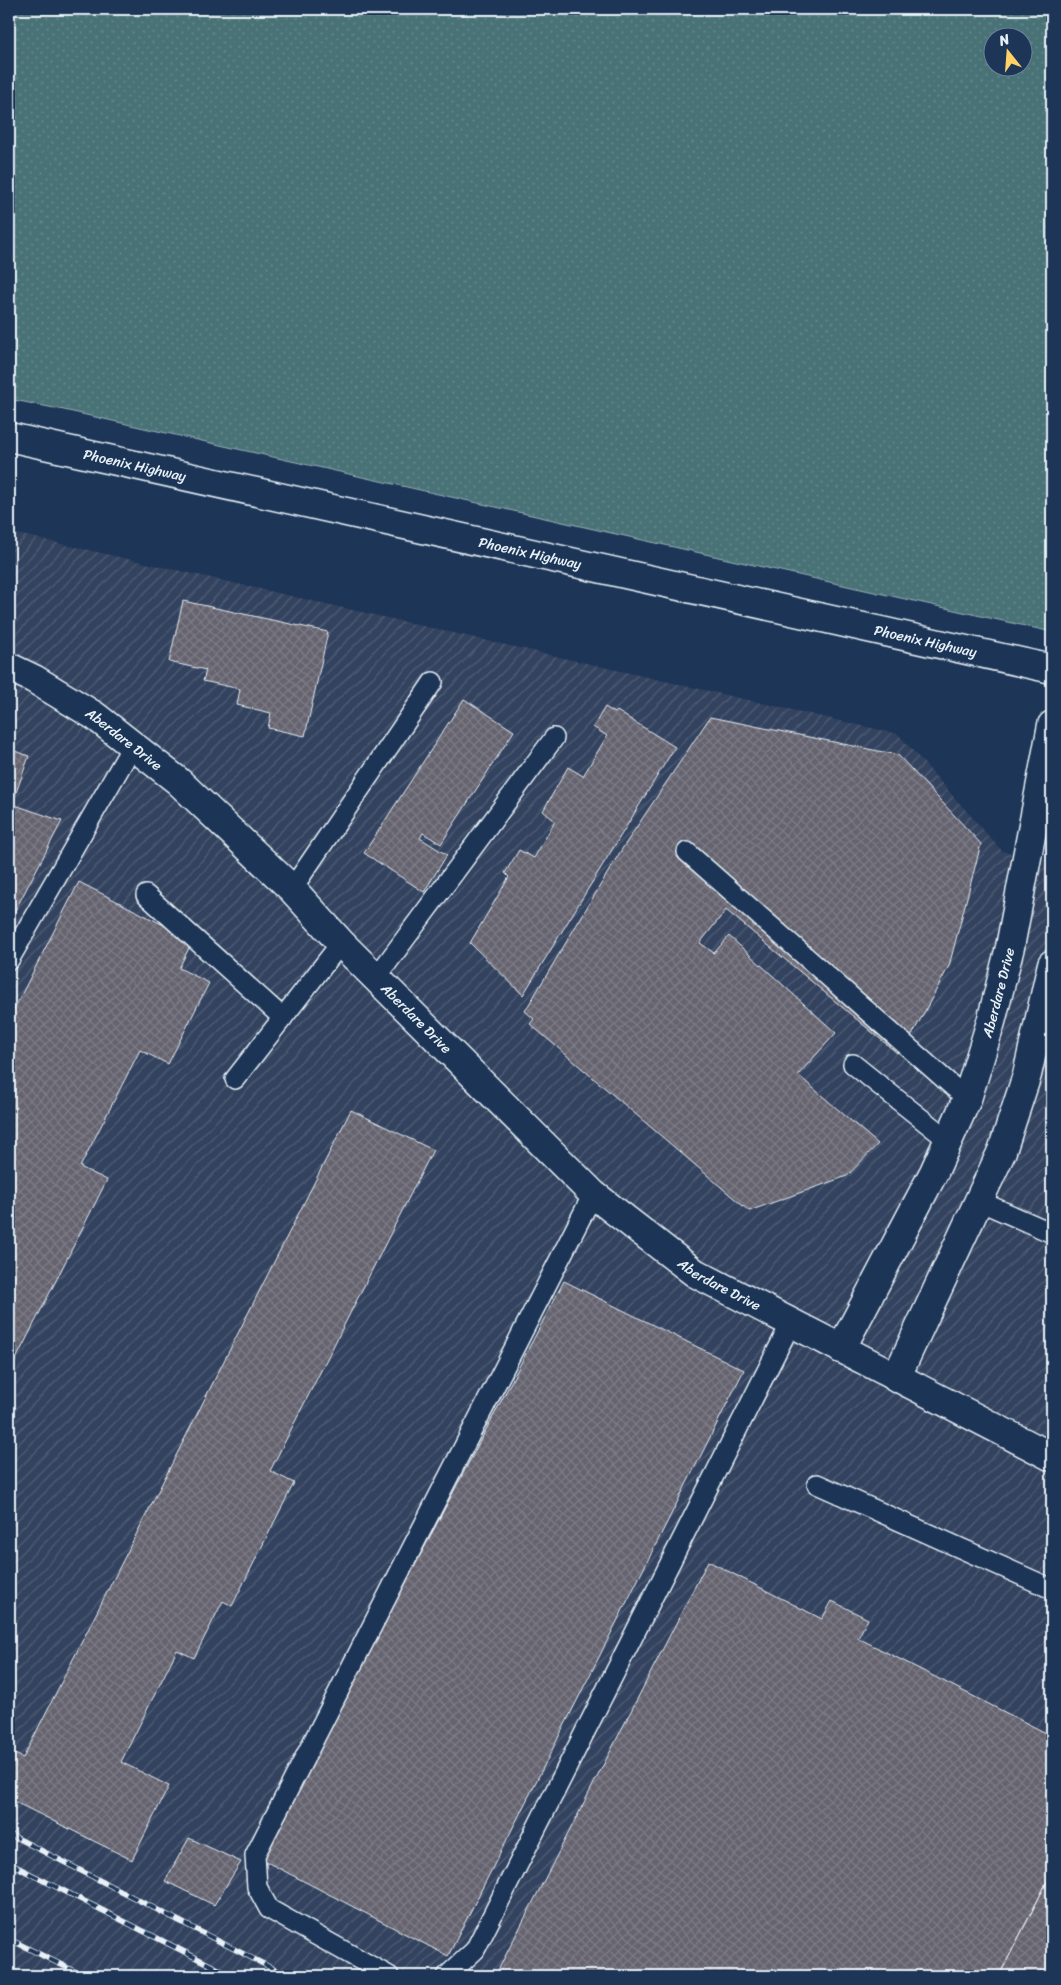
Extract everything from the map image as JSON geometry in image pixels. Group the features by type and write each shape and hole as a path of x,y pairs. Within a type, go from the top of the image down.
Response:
{"street":[{"name":"Phoenix Highway","path":"9,437 1052,669"},
{"name":"Aberdare Drive","path":"9,667 34,679 95,716 178,781 292,889 341,944 593,1194 695,1273 1052,1457"},
{"name":"Aberdare Drive","path":"841,1349 934,1172 967,1099 991,1022 1010,947 1052,725"},
{"path":"896,1378 1002,1151 1027,1075 1052,964"}],"lane":[{"path":"292,889 433,682"},
{"path":"376,978 554,738"},
{"path":"9,960 133,745"},
{"path":"687,852 967,1099"},
{"path":"146,895 283,1018"},
{"path":"235,1079 341,944"},
{"path":"853,1064 948,1140"},
{"path":"389,1976 269,1909 257,1887 255,1855 593,1194"},
{"path":"979,1201 1052,1233"},
{"path":"446,1976 475,1950 790,1323"},
{"path":"817,1484 1052,1589"}],"shaded area":[{"path":"9,532 898,734 1002,851 1052,861 1052,1976 9,1976"}],"green space":[{"path":"9,9 1052,9 1052,632 9,399"}],"building":[{"path":"183,601 328,632 305,736 268,728 271,713 237,705 240,689 203,681 206,670 169,662"},
{"path":"464,699 514,731 441,844 423,833 420,838 447,855 424,892 364,853"},
{"path":"605,707 615,713 617,711 675,747 523,995 470,943 509,877 505,873 519,850 534,858 555,821 543,811 568,767 583,776 607,736 593,727"},
{"path":"710,717 898,755 981,844 949,966 911,1037 897,1053 726,910 700,943 714,953 729,936 836,1033 798,1075 878,1144 847,1176 749,1211 530,1024 534,1019 525,1011 622,849"},
{"path":"9,749 29,756 12,804 62,821 9,922"},
{"path":"79,882 193,940 179,968 209,983 168,1064 140,1050 80,1167 107,1180 9,1373 9,1019"},
{"path":"351,1110 433,1150 270,1471 294,1483 232,1606 223,1601 194,1658 177,1650 121,1762 169,1786 132,1860 9,1799 9,1751 23,1758"},
{"path":"564,1281 744,1370 448,1956 261,1859"},
{"path":"708,1561 822,1619 832,1601 868,1619 858,1638 1052,1736 1052,1872 999,1976 495,1976"},
{"path":"189,1838 241,1862 214,1905 165,1881"},
{"path":"1052,1872 1052,1976 999,1976"}],"railway":[{"path":"9,1834 287,1976"},
{"path":"9,1863 232,1976"},
{"path":"9,1939 84,1976"},
{"path":"9,1971 20,1976"}]}
